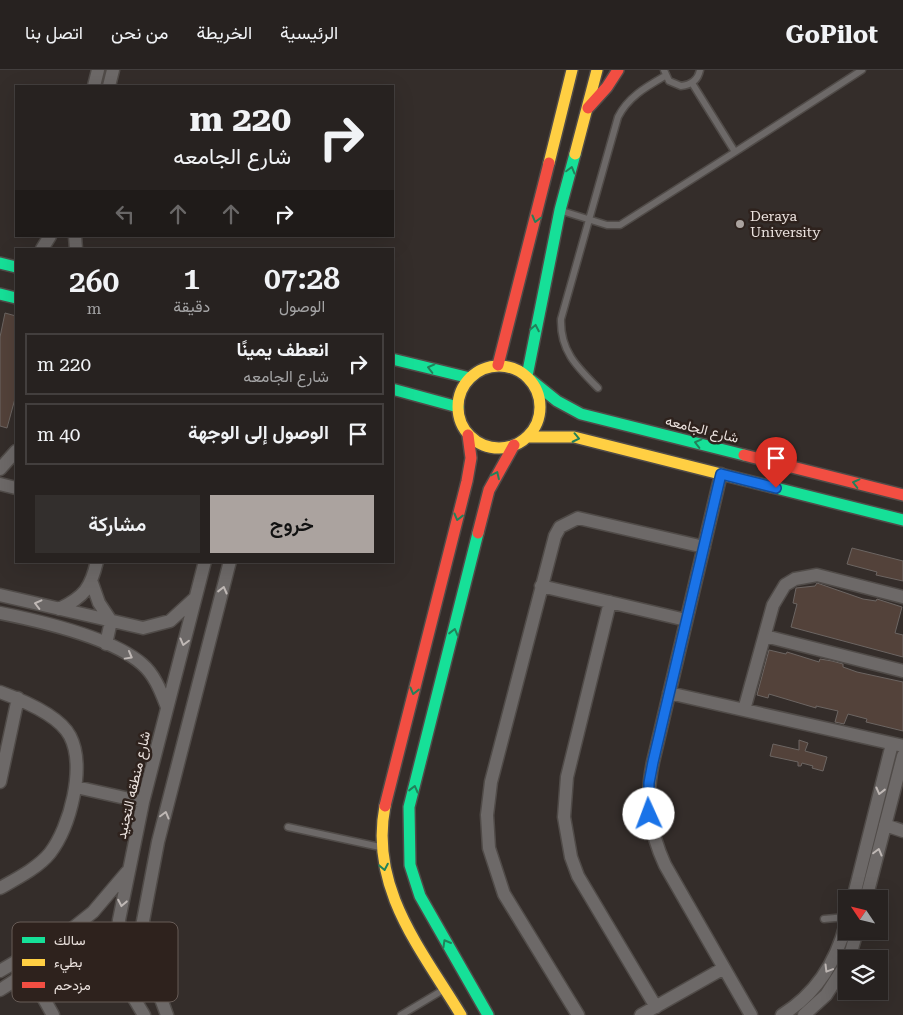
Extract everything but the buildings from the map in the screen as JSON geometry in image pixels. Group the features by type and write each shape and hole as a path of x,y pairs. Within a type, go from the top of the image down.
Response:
{"street":[{"path":"94,85 98,70"},
{"path":"109,85 113,70"},
{"path":"498,365 572,70"},
{"path":"529,378 560,210 597,70"},
{"path":"586,110 607,87 618,70"},
{"path":"43,248 49,237"},
{"path":"0,263 15,267"},
{"path":"0,294 15,298"},
{"path":"394,359 470,378"},
{"path":"468,435 476,441 494,448 514,445 527,437 536,424 540,409 540,399 529,378 514,368 498,365 483,369 470,378 461,391 458,407 461,422 468,435 471,458 468,481 382,818 381,847 384,868 398,908 449,976 488,1015"},
{"name":"شارع الجامعه","path":"529,378 557,401 581,414 903,495"},
{"path":"394,390 458,407"},
{"path":"527,437 574,437 903,520"},
{"path":"461,1015 412,873 408,846 410,807 490,490 500,467 514,445"},
{"path":"0,469 15,451"},
{"path":"721,474 649,783 650,825 665,864 751,1015"},
{"path":"0,484 15,488"},
{"path":"578,1015 504,894 492,864 487,832 491,782 541,586 555,536 564,524 578,518 704,547"},
{"path":"97,563 92,583 99,604 111,621 106,644"},
{"name":"شارع منطقه التجنيد","path":"119,922 143,802 204,563"},
{"path":"143,922 158,842 229,563"},
{"path":"744,710 764,636 778,594 790,582 806,575 817,575 903,597"},
{"path":"59,609 77,598 92,583"},
{"path":"541,586 686,620"},
{"path":"167,707 160,689 143,665 106,644 76,633 1,614 4,596 143,628 170,621 182,612 196,597"},
{"path":"610,602 567,777 564,797 566,837 578,876 656,1007"},
{"path":"764,636 903,671"},
{"path":"421,663 444,668"},
{"path":"0,692 18,698 42,711 70,735 78,764 76,786 59,838 49,854 15,880 0,888"},
{"path":"669,693 898,745 856,890"},
{"path":"0,782 1,768 18,698"},
{"path":"868,890 903,756"},
{"path":"76,786 143,802"},
{"path":"885,825 903,831"},
{"path":"136,837 158,842"},
{"path":"381,847 408,846"},
{"path":"80,922 93,912 129,870"},
{"path":"782,1015 799,1003 823,977 835,956 840,940"},
{"path":"0,971 12,964"},
{"path":"642,1015 724,968"},
{"path":"804,1015 826,995 838,976"},
{"path":"0,990 12,983"},
{"path":"46,1002 53,1015"},
{"name":"شارع منطقه التجنيد","path":"136,1002 144,1015"},
{"path":"163,1002 168,1015"}],"lane":[{"path":"598,388 571,360 562,341 561,330 564,308 588,218 618,117 624,105 664,73 674,84 681,86 692,83 698,78 700,70"},
{"path":"560,210 607,225 620,225 862,70"},
{"path":"692,83 735,152"},
{"path":"288,827 381,847"},
{"path":"824,920 838,918"},
{"path":"401,1015 449,976"}],"traffic: fast":[{"path":"527,376 560,210 575,154"},
{"path":"0,263 15,267"},
{"path":"0,294 15,298"},
{"path":"394,359 470,378"},
{"path":"531,380 557,401 581,414 744,455"},
{"path":"394,390 458,407"},
{"path":"772,487 903,520"},
{"path":"478,533 409,807 410,865 420,896 488,1015"}],"traffic: slow":[{"path":"549,163 572,70"},
{"path":"575,154 597,70"},
{"path":"499,366 515,369 528,378 537,391 540,407 537,423 528,436 515,445 499,448 483,445 470,436 461,423 458,407 461,391 470,378 483,369 499,366"},
{"path":"527,437 574,437 772,487"},
{"path":"385,806 382,836 384,864 391,891 415,941 461,1015"}],"traffic: jam":[{"path":"588,108 607,87 618,70"},
{"path":"498,365 549,163"},
{"path":"385,806 467,481 471,458 468,435"},
{"path":"478,533 489,490 514,445"},
{"path":"744,455 903,495"}],"place":[{"name":"Deraya University","path":"740,224"}],"route":[{"path":"649,814 649,783 653,762 721,474 776,488"}]}
